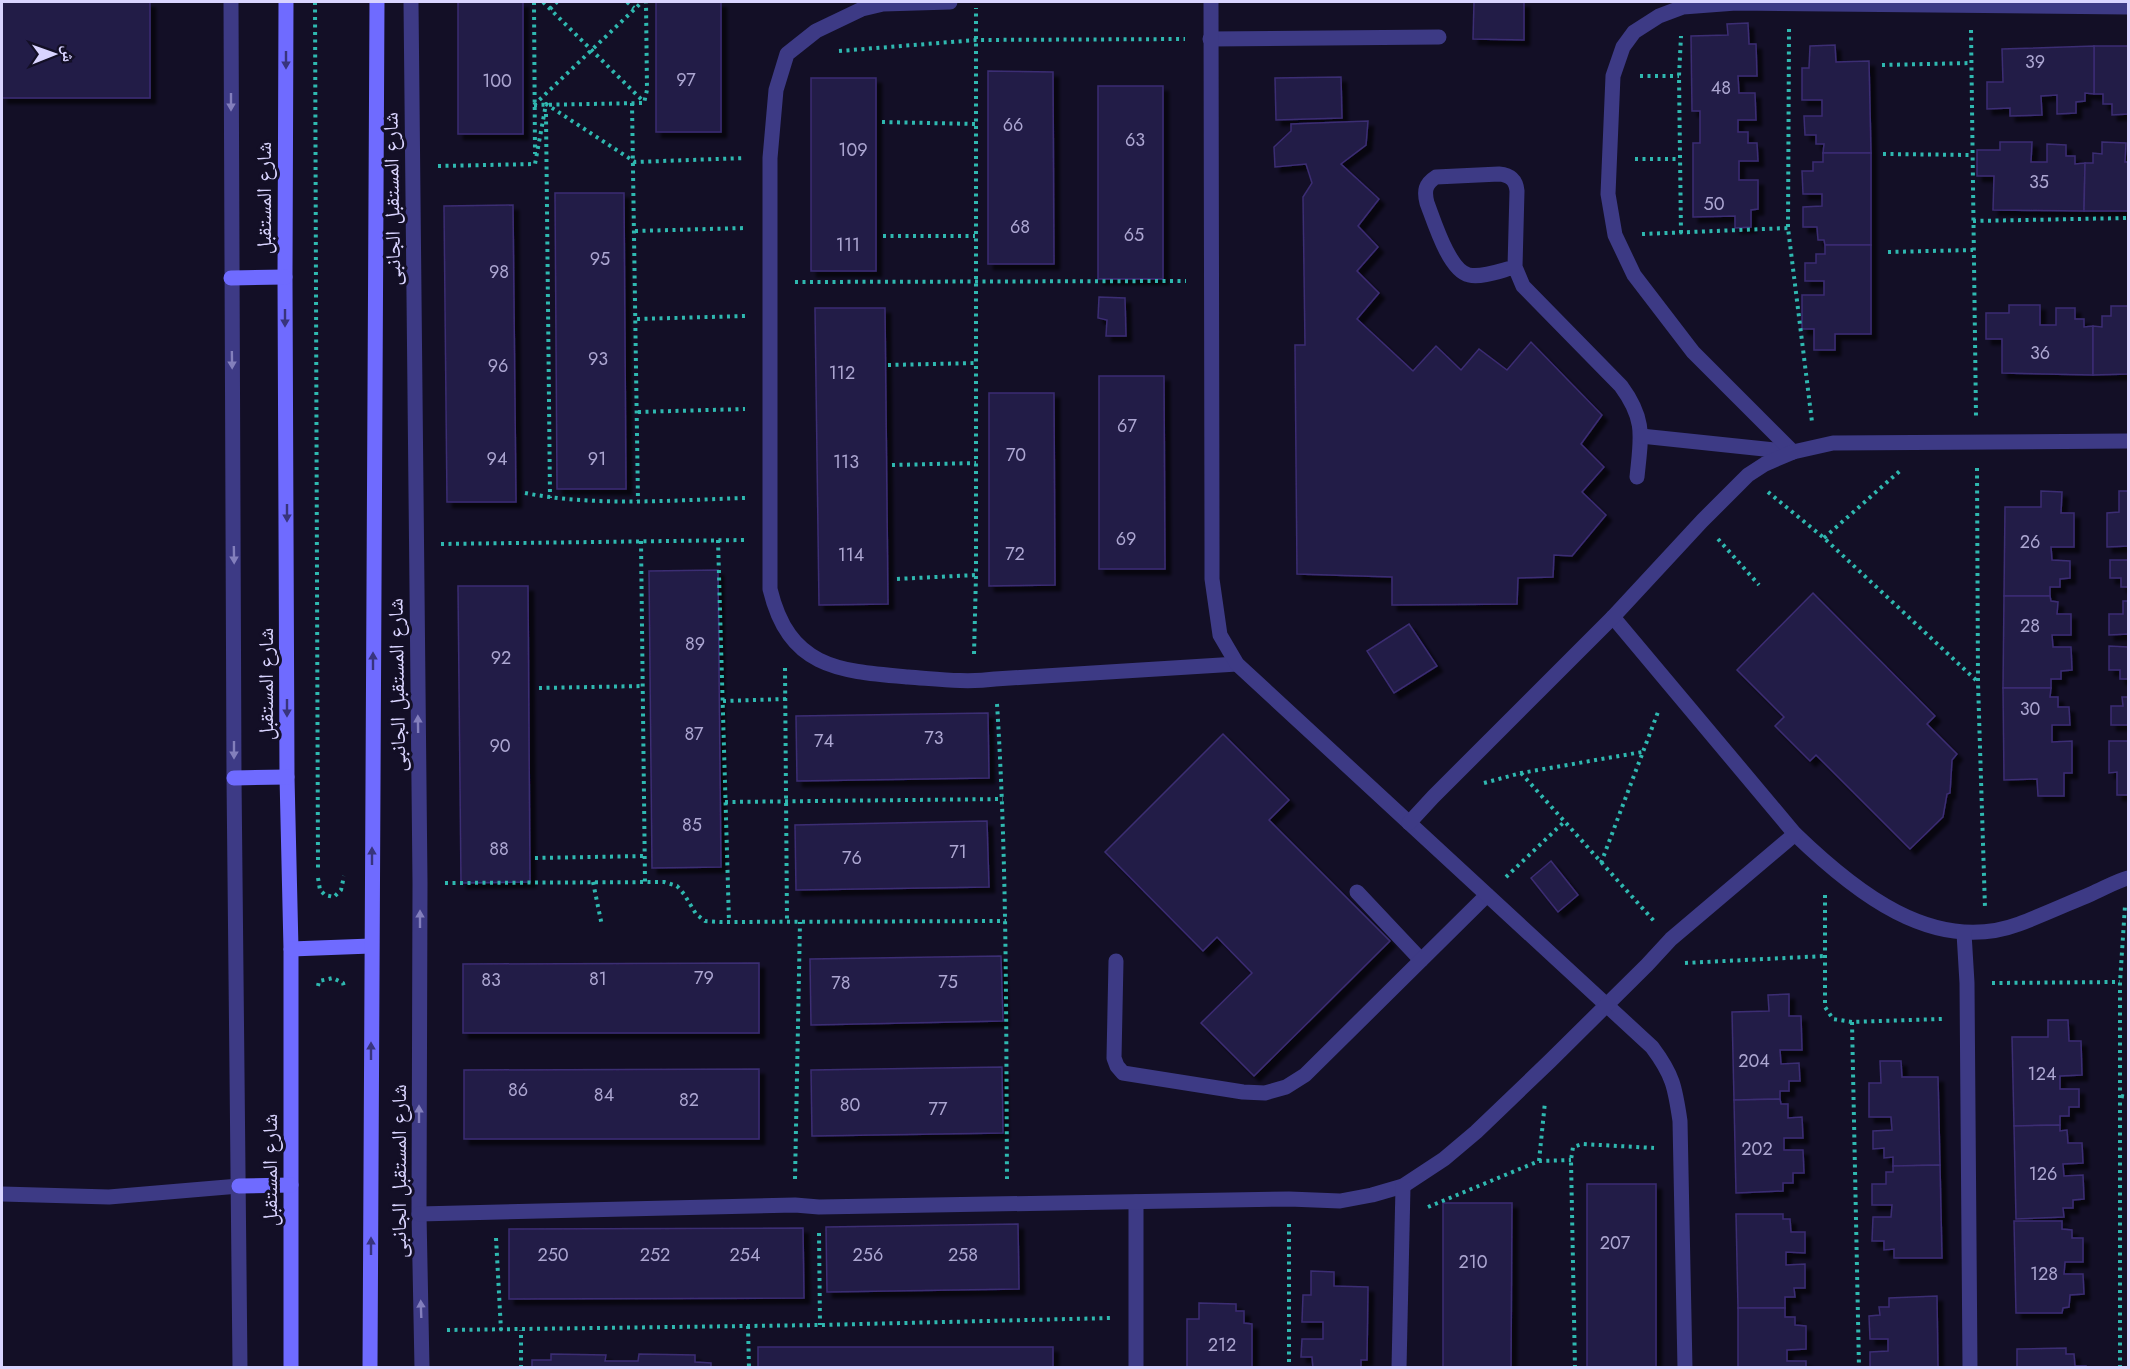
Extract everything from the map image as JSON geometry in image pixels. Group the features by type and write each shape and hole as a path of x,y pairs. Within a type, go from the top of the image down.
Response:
{"street":[{"path":"231,2 234,778 240,1368"},
{"name":"شارع المستقبل","path":"286,2 285,277 287,777 291,949 291,1368"},
{"path":"370,1368 377,2"},
{"name":"شارع المستقبل الجانبى","path":"411,2 420,883 419,1214 422,1368"},
{"path":"950,2 883,4 862,9 816,31 787,54 776,90 770,158 769,316 770,590 775,610 784,628 803,650 827,665 855,672 973,682 1237,664"},
{"path":"1211,2 1212,579 1220,635 1237,664 1652,1047 1666,1066 1675,1086 1682,1149 1685,1368"},
{"path":"1793,452 1693,351 1634,275 1615,235 1608,194 1612,76 1623,48 1634,32 1659,16 1683,7 1736,3 2128,7"},
{"path":"1210,39 1440,37"},
{"path":"1515,267 1468,275 1454,266 1427,203 1425,192 1428,182 1436,177 1499,174 1512,178 1517,191 1515,267 1523,286 1621,386 1634,404 1640,421 1641,436 1636,477"},
{"path":"231,278 285,277"},
{"path":"1641,436 1793,452"},
{"path":"1409,824 1441,788 1613,617 1702,521 1748,475 1765,464 1793,452 1833,443 2128,441"},
{"path":"1613,617 1795,834 1825,864 1869,897 1898,914 1930,926 1964,933 1986,932 2017,925 2127,878"},
{"path":"234,778 287,777"},
{"path":"419,1214 795,1205 819,1207 1340,1201 1372,1196 1403,1186 1444,1159 1476,1132 1607,1005 1671,939 1795,834"},
{"path":"1357,892 1421,960"},
{"path":"1116,961 1114,1058 1123,1073 1264,1093 1286,1087 1305,1075 1487,895"},
{"path":"1964,933 1967,983 1970,1368"},
{"path":"291,949 371,946"},
{"path":"2,1194 109,1197 239,1186 291,1185"},
{"path":"1399,1368 1403,1186"},
{"path":"1136,1202 1136,1368"}],"path":[{"path":"315,2 318,869 320,890 334,897 341,890 344,880"},
{"path":"534,2 535,164"},
{"path":"543,2 644,103"},
{"path":"550,9 557,2"},
{"path":"627,2 634,8"},
{"path":"534,105 642,2"},
{"path":"644,103 647,90 646,2"},
{"path":"973,682 976,575 977,2"},
{"path":"1789,4 1788,228 1815,447"},
{"path":"1681,233 1679,75 1683,7"},
{"path":"834,51 976,40 1210,39"},
{"path":"1882,65 1971,63"},
{"path":"1612,76 1679,75"},
{"path":"534,105 644,103"},
{"path":"535,164 546,104"},
{"path":"546,104 635,162 770,158"},
{"path":"546,104 550,498"},
{"path":"633,104 638,501"},
{"path":"882,123 975,124"},
{"path":"1883,154 1972,155"},
{"path":"1609,159 1679,159"},
{"path":"413,167 535,164"},
{"path":"1973,221 2128,218"},
{"path":"635,231 770,227"},
{"path":"1615,235 1788,228"},
{"path":"883,236 975,236"},
{"path":"1888,252 1973,250"},
{"path":"770,282 1211,280"},
{"path":"637,319 769,316"},
{"path":"888,364 976,363"},
{"path":"638,412 770,408"},
{"path":"1824,538 1932,442"},
{"path":"892,465 976,463"},
{"path":"1748,475 1824,538 1978,683"},
{"path":"525,494 550,498 638,501 770,497"},
{"path":"1702,521 1759,585"},
{"path":"718,540 729,922"},
{"path":"416,544 770,540"},
{"path":"641,541 645,882"},
{"path":"897,579 976,575"},
{"path":"784,628 787,699 787,922"},
{"path":"996,679 1003,798 1006,921 1007,1204"},
{"path":"1601,863 1670,684"},
{"path":"539,688 644,686"},
{"path":"723,701 787,699"},
{"path":"1477,785 1521,773 1642,752"},
{"path":"1521,773 1671,939"},
{"path":"725,802 1003,798"},
{"path":"1487,895 1564,822"},
{"path":"535,858 645,856"},
{"path":"1825,864 1825,1007 1833,1018 1852,1022 1967,1019"},
{"path":"2120,1368 2120,982 2127,878"},
{"path":"593,882 602,926"},
{"path":"420,883 664,882 676,886 684,894 696,914 705,921 1006,921"},
{"path":"795,1205 800,922"},
{"path":"1647,965 1825,956"},
{"path":"1967,983 2120,982"},
{"path":"1852,1022 1859,1368"},
{"path":"1539,1161 1550,1061"},
{"path":"2121,1096 2128,1097"},
{"path":"1575,1368 1571,1160 1573,1147 1582,1144 1682,1149"},
{"path":"1403,1217 1539,1161 1571,1160"},
{"path":"1288,1200 1289,1368"},
{"path":"819,1207 820,1325"},
{"path":"495,1213 501,1330"},
{"path":"422,1330 820,1325 1136,1317"},
{"path":"748,1326 749,1368"},
{"path":"521,1330 521,1368"}],"building":[{"path":"2,2 150,2 150,98 2,98"},
{"path":"458,2 523,2 523,134 458,134"},
{"path":"656,2 721,2 721,132 656,132"},
{"path":"1474,2 1524,2 1524,40 1473,39"},
{"path":"1748,23 1749,44 1756,44 1757,76 1738,76 1739,93 1755,93 1756,120 1738,120 1738,132 1748,132 1748,143 1757,143 1758,161 1739,161 1739,180 1758,180 1758,209 1751,210 1751,227 1735,228 1735,216 1693,217 1693,143 1700,143 1700,111 1692,111 1691,36 1728,35 1727,24"},
{"path":"1835,45 1836,62 1869,61 1871,153 1823,153 1824,144 1816,144 1816,135 1805,135 1804,116 1822,116 1822,100 1802,100 1802,68 1809,68 1810,46"},
{"path":"2094,46 2128,46 2128,114 2112,115 2112,104 2103,104 2103,94 2094,94"},
{"path":"2094,46 2094,94 2085,93 2085,101 2076,102 2076,113 2057,114 2057,95 2041,96 2042,115 2010,116 2010,108 1987,109 1987,82 2003,82 2002,49"},
{"path":"988,71 1053,72 1054,264 988,264"},
{"path":"1341,77 1342,118 1276,120 1275,78"},
{"path":"811,78 876,78 876,271 811,271"},
{"path":"1098,86 1163,86 1163,279 1098,279"},
{"path":"1368,121 1366,145 1341,164 1379,199 1358,226 1378,247 1357,271 1379,293 1357,319 1413,371 1436,346 1461,370 1479,349 1507,370 1531,342 1602,415 1581,444 1604,467 1582,492 1606,515 1572,556 1554,555 1553,577 1518,578 1517,604 1392,605 1392,577 1297,574 1295,345 1305,345 1303,197 1312,183 1306,164 1275,167 1274,147 1291,131 1291,124"},
{"path":"2000,142 2032,142 2031,162 2047,162 2047,144 2066,145 2066,156 2075,156 2075,164 2085,163 2084,211 1993,210 1994,176 1977,176 1977,150 2000,150"},
{"path":"2102,142 2126,143 2128,211 2084,211 2085,163 2093,163 2093,153 2102,154"},
{"path":"1823,153 1871,153 1871,245 1825,245 1824,240 1818,240 1817,227 1803,227 1803,207 1822,206 1822,194 1803,194 1802,171 1813,171 1813,162 1823,162"},
{"path":"555,193 624,193 626,489 557,489"},
{"path":"513,205 516,502 447,502 444,206"},
{"path":"1825,245 1871,245 1871,334 1835,334 1835,350 1814,350 1814,329 1802,329 1802,295 1824,295 1824,281 1805,281 1805,263 1816,263 1816,254 1825,254"},
{"path":"1099,297 1125,298 1126,336 1106,336 1107,320 1098,318"},
{"path":"2009,305 2040,305 2040,325 2056,325 2056,308 2075,308 2075,319 2084,319 2084,327 2093,326 2093,375 2002,373 2002,339 1986,339 1986,313 2009,313"},
{"path":"2111,306 2128,306 2128,374 2093,375 2093,326 2102,327 2102,316 2111,316"},
{"path":"815,308 885,308 888,604 819,605"},
{"path":"1099,376 1164,376 1165,569 1099,569"},
{"path":"989,393 1054,393 1055,585 989,586"},
{"path":"2041,491 2062,492 2061,513 2074,513 2074,547 2051,547 2052,560 2070,561 2070,578 2060,579 2060,587 2050,587 2050,596 2004,596 2005,507 2041,507"},
{"path":"2119,491 2128,491 2128,546 2107,547 2107,513 2119,512"},
{"path":"2110,560 2128,560 2128,587 2121,587 2121,578 2110,578"},
{"path":"718,570 721,867 652,868 649,571"},
{"path":"458,586 528,586 530,882 461,883"},
{"path":"1813,593 1935,716 1927,724 1957,754 1952,760 1950,793 1947,794 1943,817 1910,849 1816,755 1810,761 1775,726 1784,717 1737,670"},
{"path":"2004,596 2050,596 2051,601 2058,602 2057,614 2071,614 2071,635 2052,635 2053,647 2071,647 2072,670 2061,671 2061,679 2051,679 2051,688 2003,688"},
{"path":"2123,601 2128,601 2128,634 2109,635 2109,614 2123,614"},
{"path":"1409,624 1437,666 1394,693 1367,651"},
{"path":"2109,646 2128,647 2128,679 2120,679 2120,670 2109,670"},
{"path":"2003,688 2051,688 2050,697 2058,697 2058,707 2069,707 2070,725 2052,725 2052,742 2072,741 2072,773 2064,773 2064,796 2038,796 2037,779 2004,780"},
{"path":"2122,697 2128,697 2128,725 2111,725 2111,706 2123,706"},
{"path":"988,713 989,778 797,781 796,716"},
{"path":"1223,734 1289,800 1269,820 1390,941 1254,1076 1201,1023 1252,973 1217,937 1203,951 1105,852"},
{"path":"2109,741 2128,741 2128,795 2117,795 2117,772 2109,773"},
{"path":"987,821 989,887 796,890 795,825"},
{"path":"1551,861 1578,895 1558,912 1531,878"},
{"path":"1001,956 1003,1021 811,1025 810,959"},
{"path":"759,963 759,1033 463,1033 463,964"},
{"path":"1789,994 1789,1016 1801,1016 1802,1050 1780,1050 1781,1064 1799,1063 1800,1081 1789,1081 1789,1091 1780,1091 1780,1099 1734,1100 1732,1012 1769,1011 1768,995"},
{"path":"2048,1020 2068,1020 2069,1041 2081,1041 2082,1075 2060,1076 2060,1089 2079,1089 2079,1107 2069,1107 2069,1116 2060,1116 2060,1125 2014,1126 2012,1037 2048,1037"},
{"path":"1880,1061 1901,1061 1902,1077 1938,1077 1940,1165 1893,1166 1893,1157 1884,1158 1884,1148 1873,1149 1873,1131 1892,1130 1891,1117 1869,1117 1869,1083 1881,1083"},
{"path":"1002,1067 1003,1133 812,1136 811,1070"},
{"path":"759,1069 759,1139 464,1139 464,1070"},
{"path":"1780,1099 1781,1104 1788,1104 1788,1118 1802,1117 1803,1138 1784,1138 1784,1150 1803,1150 1804,1173 1793,1173 1793,1183 1783,1183 1783,1191 1736,1193 1734,1100"},
{"path":"2060,1125 2060,1131 2067,1130 2068,1143 2082,1143 2083,1163 2063,1164 2064,1176 2083,1175 2084,1199 2073,1200 2073,1208 2063,1208 2064,1217 2016,1219 2014,1126"},
{"path":"1940,1165 1942,1258 1894,1258 1894,1249 1884,1250 1884,1241 1872,1241 1873,1217 1891,1217 1892,1205 1872,1205 1872,1184 1886,1184 1886,1172 1893,1172 1893,1166"},
{"path":"1587,1184 1656,1184 1656,1368 1587,1368"},
{"path":"1443,1203 1512,1203 1511,1368 1443,1368"},
{"path":"1736,1214 1783,1214 1783,1219 1790,1219 1791,1232 1805,1232 1805,1253 1786,1252 1786,1265 1805,1264 1805,1288 1794,1288 1795,1297 1785,1297 1785,1308 1738,1308"},
{"path":"2014,1221 2062,1221 2062,1229 2072,1230 2072,1238 2083,1238 2083,1262 2065,1262 2064,1274 2083,1274 2084,1294 2070,1295 2069,1307 2063,1308 2062,1313 2016,1313"},
{"path":"1018,1224 1019,1289 827,1292 826,1227"},
{"path":"803,1228 804,1298 509,1299 509,1229"},
{"path":"1311,1271 1334,1272 1334,1286 1368,1287 1367,1360 1361,1360 1361,1368 1313,1368 1312,1357 1301,1357 1302,1339 1323,1339 1323,1322 1302,1322 1303,1295 1311,1295"},
{"path":"1937,1296 1938,1368 1870,1368 1870,1352 1888,1351 1888,1339 1870,1339 1869,1316 1880,1315 1879,1307 1889,1307 1889,1298"},
{"path":"1199,1303 1236,1304 1236,1311 1244,1311 1244,1323 1252,1324 1252,1368 1187,1368 1187,1319 1199,1319"},
{"path":"1738,1308 1785,1308 1785,1317 1795,1317 1795,1325 1806,1326 1806,1349 1787,1350 1787,1361 1806,1361 1806,1368 1738,1368"},
{"path":"758,1347 1053,1347 1053,1368 758,1368"},
{"path":"2066,1348 2066,1354 2074,1354 2075,1366 2086,1366 2086,1368 2017,1368 2017,1349"},
{"path":"551,1354 606,1355 605,1361 638,1361 639,1354 695,1355 695,1362 711,1363 711,1368 532,1368 532,1360 551,1360"}]}
